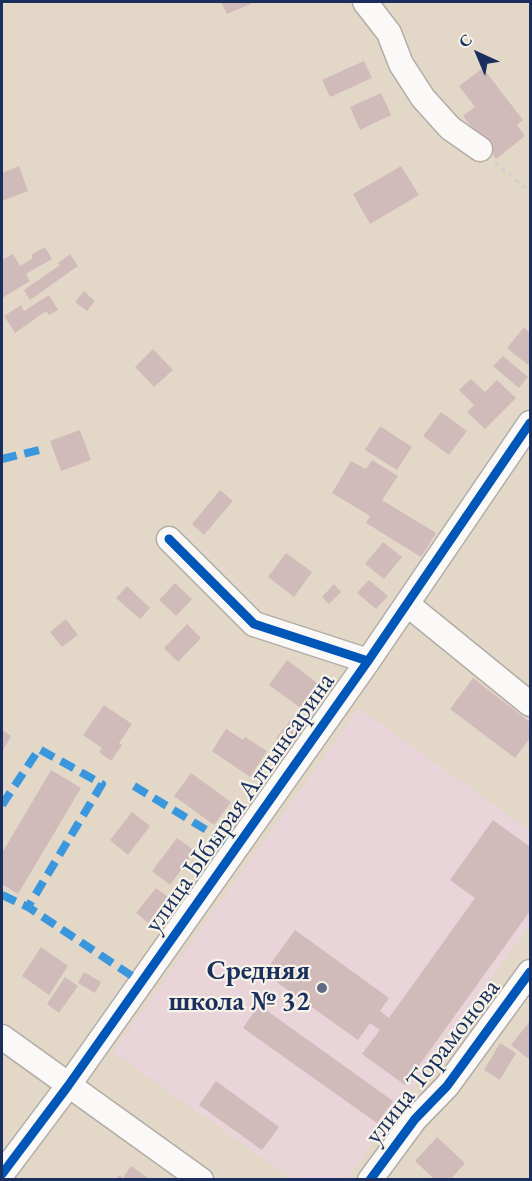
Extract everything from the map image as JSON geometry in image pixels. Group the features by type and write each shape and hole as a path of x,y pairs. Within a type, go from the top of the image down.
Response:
{"street":[{"path":"365,2 388,33 401,64 423,98 450,128 480,149"},
{"name":"улица Ыбырая Алтынсарина","path":"2,1174 68,1086 368,661 531,423"},
{"path":"169,538 254,624 368,661"},
{"path":"407,604 531,705"},
{"name":"улица Торамонова","path":"370,1179 415,1119 447,1086 531,972"},
{"path":"2,1037 201,1179"}],"path":[{"path":"480,149 531,192"}],"shaded area":[{"name":"Средняя школа № 32","path":"359,708 530,831 530,924 347,1179 292,1179 113,1052"}],"building":[{"path":"221,2 255,2 227,14"},
{"path":"364,61 372,78 330,97 322,80"},
{"path":"483,68 523,120 517,125 525,136 496,159 463,116 475,107 459,86"},
{"path":"381,93 391,115 360,130 350,107"},
{"path":"19,166 28,191 2,201 2,173"},
{"path":"401,166 419,195 370,224 353,194"},
{"path":"45,247 52,259 26,274 30,281 2,298 2,260 13,254 20,266 33,258 31,255"},
{"path":"70,254 78,266 30,300 24,290 60,265 58,263"},
{"path":"84,291 95,301 87,311 75,302"},
{"path":"49,295 58,310 49,315 46,311 15,333 4,316 21,305 24,311"},
{"path":"524,327 530,333 530,362 528,365 507,348"},
{"path":"153,349 173,370 154,387 135,367"},
{"path":"503,356 528,377 519,388 493,366"},
{"path":"471,379 485,392 497,380 516,398 485,429 467,412 474,405 459,390"},
{"path":"441,412 467,431 449,455 423,436"},
{"path":"380,426 412,447 397,470 365,450"},
{"path":"80,430 91,460 61,471 50,441"},
{"path":"372,460 398,476 382,500 436,533 421,557 366,523 370,516 332,493 351,461 366,469"},
{"path":"220,490 233,501 204,535 192,524"},
{"path":"383,542 402,557 384,579 365,564"},
{"path":"286,553 312,572 294,597 268,577"},
{"path":"369,580 388,596 376,609 357,593"},
{"path":"175,583 192,599 176,616 159,600"},
{"path":"334,584 341,592 329,604 322,597"},
{"path":"127,586 150,608 140,619 116,598"},
{"path":"66,619 78,635 62,647 50,632"},
{"path":"187,624 201,638 178,662 164,648"},
{"path":"287,660 320,685 302,709 269,685"},
{"path":"473,678 530,722 530,738 515,758 450,709"},
{"path":"104,705 132,724 119,743 122,745 111,761 99,752 102,748 83,735"},
{"path":"292,718 302,727 287,746 276,738"},
{"path":"226,729 243,740 245,737 267,751 250,777 212,751"},
{"path":"2,730 11,736 2,752"},
{"path":"51,770 81,788 18,894 2,884 2,853"},
{"path":"191,773 231,802 214,825 174,796"},
{"path":"132,812 150,826 128,855 110,840"},
{"path":"493,820 530,847 530,911 405,1085 362,1054 380,1030 370,1023 358,1040 264,973 295,930 389,998 380,1011 389,1018 475,898 450,880"},
{"path":"177,838 195,851 170,885 152,871"},
{"path":"156,888 168,897 148,923 136,913"},
{"path":"41,947 68,966 49,995 22,976"},
{"path":"84,972 101,982 95,993 78,983"},
{"path":"65,977 78,986 59,1013 47,1004"},
{"path":"259,1005 393,1101 377,1123 243,1028"},
{"path":"530,1021 530,1060 511,1045"},
{"path":"500,1043 516,1053 500,1080 484,1070"},
{"path":"216,1081 279,1127 262,1150 199,1105"},
{"path":"437,1137 465,1163 450,1180 435,1180 415,1161"},
{"path":"131,1166 148,1178 147,1180 116,1180 119,1175 123,1178"}],"marked path":[{"path":"2,459 39,450"},
{"path":"2,805 39,749 102,784 28,907"},
{"path":"134,786 236,848"},
{"path":"2,895 28,907 141,982"}],"cycle path":[{"path":"2,1174 68,1086 368,661 530,423"},
{"path":"169,539 254,624 368,661"},
{"path":"370,1180 415,1119 447,1086 530,972"}],"place":[{"name":"Средняя школа № 32","path":"322,988"}]}
